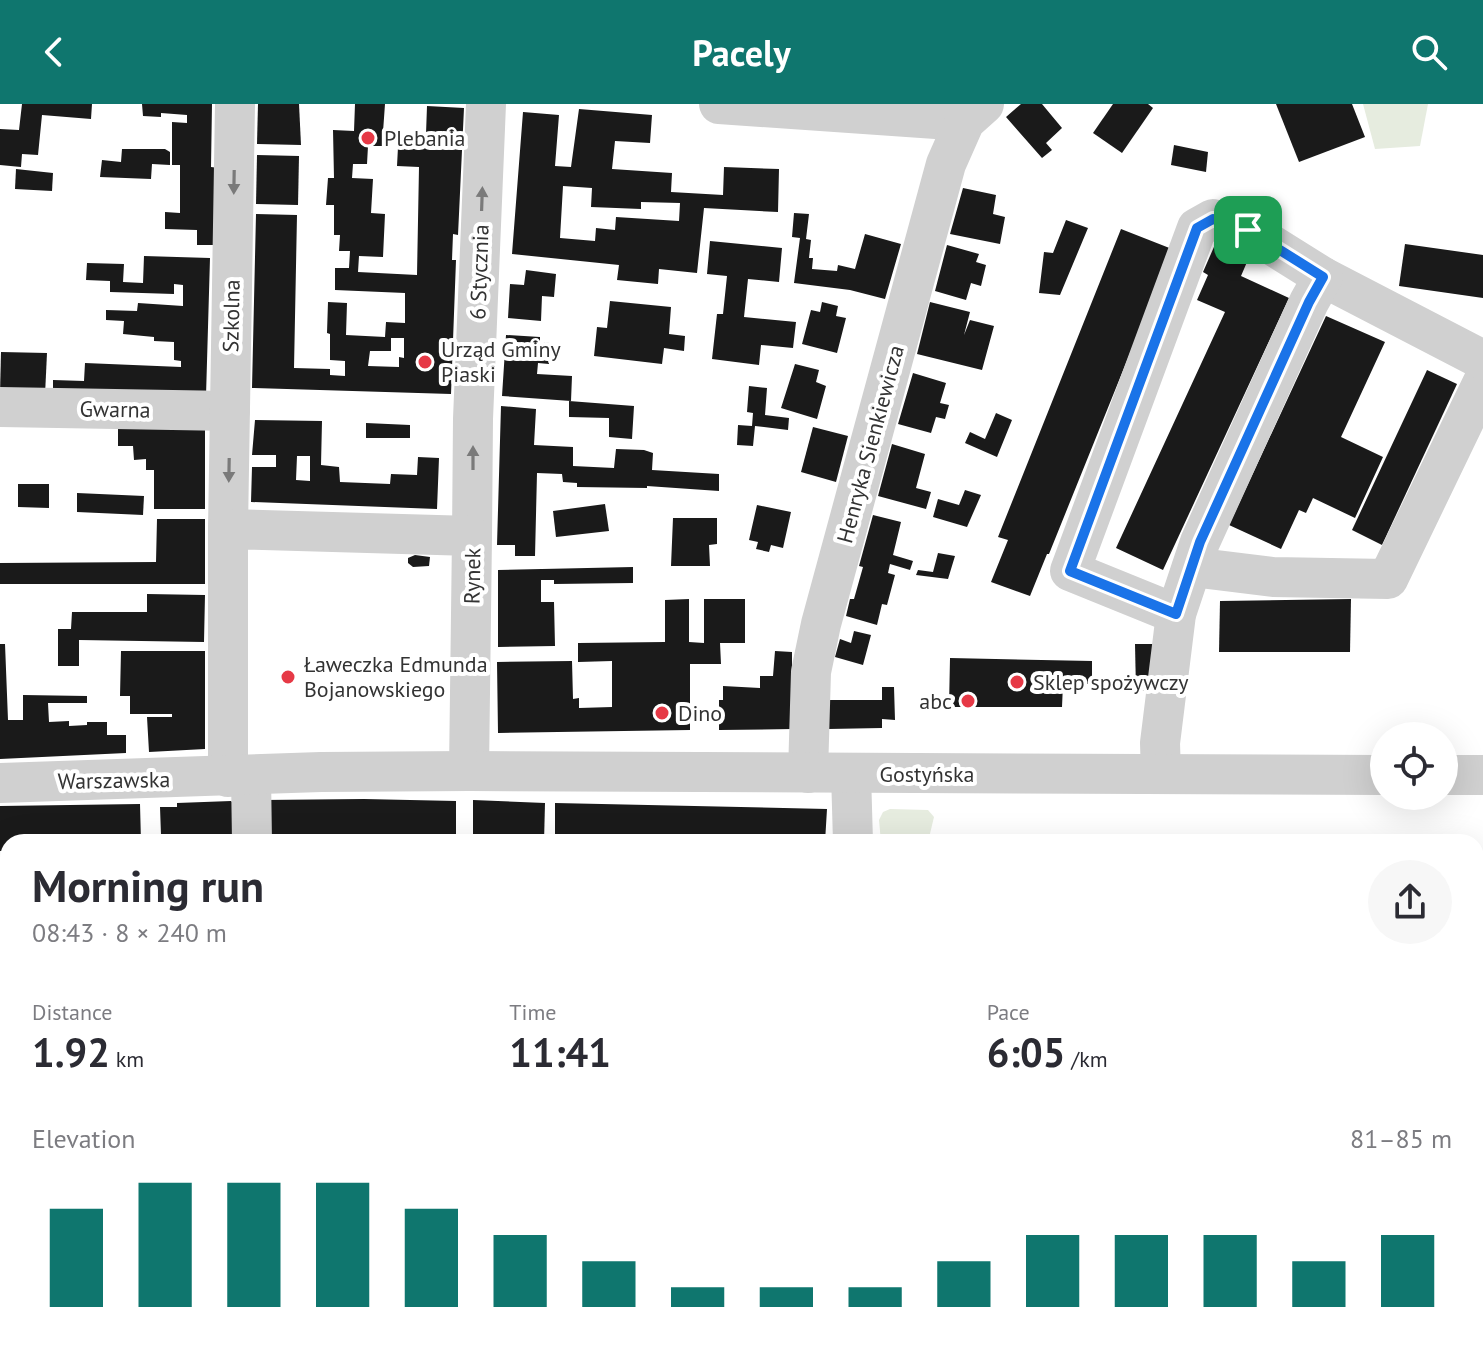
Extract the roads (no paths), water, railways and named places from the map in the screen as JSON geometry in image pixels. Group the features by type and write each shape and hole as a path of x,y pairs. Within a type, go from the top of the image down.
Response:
{"street":[{"name":"Szkolna","path":"228,529 235,104"},
{"name":"6 Stycznia","path":"472,536 473,419 486,104"},
{"path":"719,104 974,113"},
{"name":"Henryka Sienkiewicza","path":"808,773 811,672 821,624 946,164 974,113"},
{"path":"1176,614 1070,571 1197,228 1213,219 1248,230 1323,277 1483,360"},
{"path":"1161,774 1160,743 1176,614 1207,528 1323,277"},
{"name":"Gwarna","path":"0,407 230,411"},
{"path":"1192,567 1273,577 1388,579 1478,407"},
{"name":"Rynek","path":"228,529 472,536 469,771"},
{"path":"228,529 240,776 251,834"},
{"path":"240,776 469,771"},
{"name":"Gostyńska","path":"469,771 1370,775"},
{"path":"851,773 853,834"},
{"path":"1458,775 1483,775"},
{"name":"Warszawska","path":"0,783 240,776"}],"place":[{"name":"Plebania","path":"368,138"},
{"name":"Urząd Gminy Piaski","path":"425,362"},
{"name":"Ławeczka Edmunda Bojanowskiego","path":"288,677"},
{"name":"Sklep spożywczy","path":"1017,682"},
{"name":"abc","path":"968,701"},
{"name":"Dino","path":"662,713"}]}
